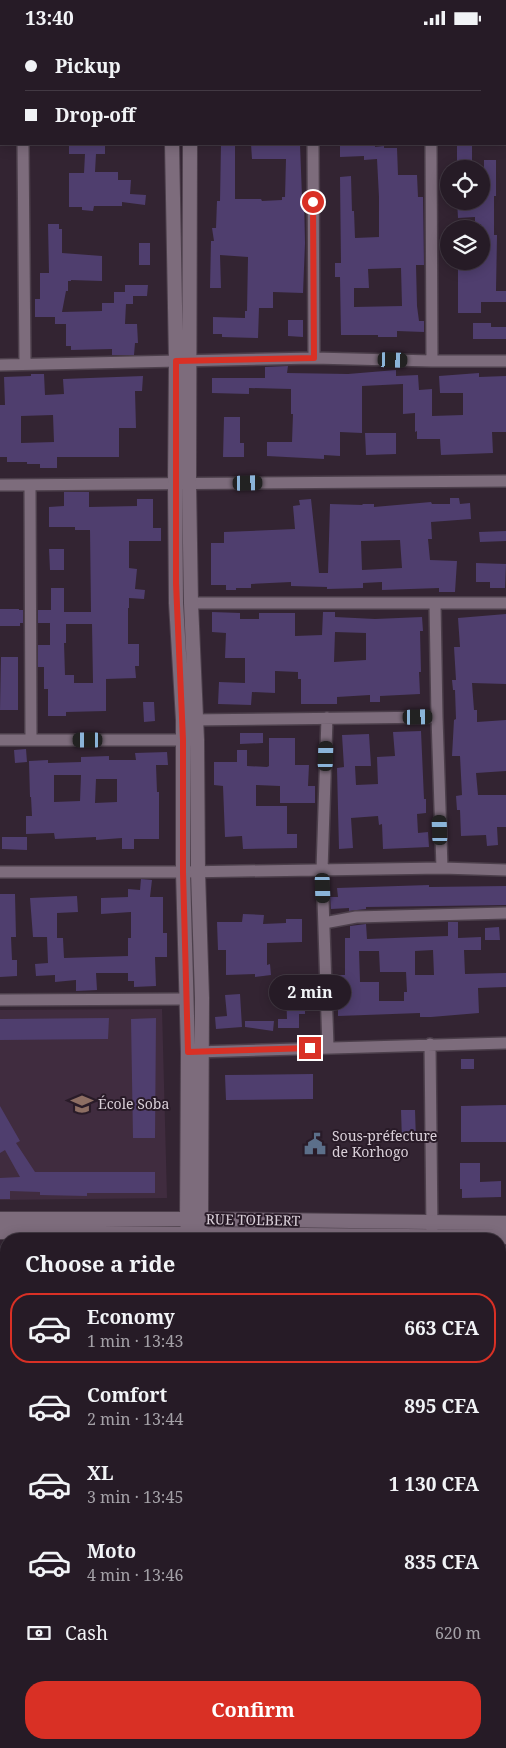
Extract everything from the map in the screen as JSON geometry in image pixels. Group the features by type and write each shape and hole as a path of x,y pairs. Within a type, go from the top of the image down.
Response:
{"street":[{"path":"23,145 24,365"},
{"path":"172,145 189,483 191,603 190,740 183,872 194,1230"},
{"path":"190,145 182,360 175,484 176,603 190,720"},
{"path":"313,145 314,358"},
{"path":"432,145 432,361"},
{"path":"0,365 314,358 506,361"},
{"path":"0,485 506,481"},
{"path":"30,485 31,739"},
{"path":"191,603 506,603"},
{"path":"436,604 437,717 442,868"},
{"path":"190,720 437,717"},
{"path":"327,718 322,870 328,1047"},
{"path":"0,740 190,740"},
{"path":"190,740 198,872 203,1051 194,1230"},
{"path":"0,872 198,872 442,868 506,870"},
{"path":"324,923 356,917 506,913"},
{"path":"0,1000 186,999"},
{"path":"188,1052 506,1043"},
{"path":"430,1044 432,1233"},
{"name":"RUE TOLBERT","path":"8,1228 194,1230 432,1222 506,1223"},
{"name":"RUE TOLBERT","path":"194,1230 247,1233"}],"shaded area":[{"name":"École Soba","path":"162,1009 167,1198 0,1200 0,1010"}],"building":[{"path":"69,145 105,145 105,154 96,154 95,172 118,172 118,180 131,180 130,194 146,195 145,205 122,202 122,206 94,206 93,211 82,210 82,207 69,207 69,173 84,173 85,154 69,154"},
{"path":"221,145 235,145 235,199 261,199 262,201 282,200 282,197 285,197 286,159 252,159 251,145 300,145 305,243 303,293 273,292 273,308 259,308 258,338 222,337 222,334 213,334 213,317 245,318 245,311 247,311 248,257 220,255 221,288 210,288 211,241 214,241 212,228 216,228 217,201 220,201"},
{"path":"340,145 375,145 375,147 397,148 398,175 417,175 418,197 423,197 424,265 416,265 417,306 419,321 424,321 424,332 397,331 397,337 341,335 340,277 335,277 335,263 341,263 340,177 351,176 355,238 379,237 377,159 364,160 364,156 340,157","holes":["401,268 402,306 354,307 354,288 369,288 368,269"]},
{"path":"457,145 472,145 472,160 457,160"},
{"path":"490,160 496,160 494,235 497,235 496,291 506,291 506,302 481,302 481,313 458,313 458,270 490,270 490,220 475,220 475,217 458,218 458,210 490,210"},
{"path":"48,224 59,224 59,229 62,229 62,253 102,256 102,281 68,281 68,291 66,291 62,312 102,311 102,303 114,303 114,292 125,292 125,285 148,285 147,296 133,296 133,304 126,304 125,324 137,324 138,343 135,343 134,355 112,355 112,349 71,350 71,346 66,346 66,324 55,324 55,317 35,317 35,299 40,299 40,273 49,273"},
{"path":"139,243 150,243 150,265 139,265"},
{"path":"288,320 303,320 303,337 288,336"},
{"path":"473,323 491,323 491,327 506,327 506,339 473,339"},
{"path":"288,366 287,373 348,374 396,370 396,376 418,375 419,390 432,389 432,416 463,415 463,393 440,393 439,376 479,373 479,377 506,376 506,432 492,432 493,453 441,455 440,439 417,439 415,413 403,414 403,384 362,386 362,433 340,432 340,456 324,455 324,459 267,456 267,442 292,442 293,414 291,414 291,389 249,388 249,394 212,393 212,378 265,378 265,367"},
{"path":"31,374 44,374 45,395 64,394 63,379 143,376 142,391 135,391 136,428 119,428 119,457 57,457 57,468 40,468 40,464 7,462 7,457 0,457 0,405 5,405 4,377 31,376","holes":["53,415 54,442 21,443 21,416"]},
{"path":"224,417 240,417 240,443 244,443 244,457 223,457"},
{"path":"365,433 396,433 396,454 366,455"},
{"path":"64,492 89,492 89,507 137,506 137,499 153,499 153,528 161,528 161,541 129,541 129,568 137,569 135,589 145,590 144,599 129,598 128,644 139,644 139,666 135,666 136,678 106,679 106,711 66,712 66,716 48,716 48,689 44,689 44,667 38,667 38,645 50,645 50,623 38,623 38,610 51,610 51,588 64,588 64,612 91,612 90,530 75,530 75,527 49,527 49,507 64,506","holes":["66,624 92,624 93,683 74,683 74,675 65,675 64,643 66,643"]},
{"path":"450,498 459,498 460,504 470,503 471,519 431,522 432,539 428,539 430,560 457,561 455,592 439,592 439,588 382,590 382,582 363,583 363,588 327,589 327,587 291,586 291,582 251,584 251,588 236,588 236,590 226,590 226,585 211,585 211,543 224,543 224,532 295,529 293,506 300,505 299,500 311,499 319,573 328,573 330,504 374,504 374,507 431,502 432,504 450,504","holes":["400,540 402,568 362,570 361,541"]},
{"path":"506,531 506,541 480,542 479,532"},
{"path":"49,549 64,549 64,570 50,570"},
{"path":"476,563 506,564 505,588 490,588 490,582 476,582"},
{"path":"0,609 23,610 23,623 20,623 20,626 0,626"},
{"path":"212,612 240,613 240,619 259,619 259,613 295,613 295,636 322,635 323,612 335,612 335,617 375,619 422,617 423,631 420,631 420,694 380,696 380,702 370,702 370,695 337,697 337,704 301,704 301,679 298,679 298,672 275,671 275,693 252,692 251,705 218,704 219,682 245,683 245,658 225,658 226,633 212,632","holes":["335,632 366,633 366,660 334,662"]},
{"path":"506,614 506,684 472,683 474,710 477,710 477,722 506,720 506,771 476,773 478,795 506,795 506,827 497,827 498,845 487,846 486,835 461,836 460,810 457,810 456,796 462,795 460,756 452,756 454,720 456,719 455,690 453,690 452,680 456,680 454,647 460,647 458,618"},
{"path":"1,657 18,657 18,710 0,710"},
{"path":"143,702 154,702 155,721 144,722"},
{"path":"421,731 426,813 417,814 418,833 428,832 429,847 383,849 382,824 379,825 378,816 351,818 353,848 339,849 337,768 344,767 342,735 369,734 371,766 355,766 356,785 378,784 377,757 395,756 393,732"},
{"path":"240,733 263,733 263,743 240,744"},
{"path":"269,738 295,738 295,765 309,765 308,786 315,786 315,803 280,803 280,786 256,785 256,806 287,806 287,834 297,834 297,848 243,849 242,836 225,837 223,786 214,785 214,762 237,762 237,750 247,750 247,766 267,767 269,766"},
{"path":"26,749 27,762 15,763 14,750"},
{"path":"167,752 168,765 156,765 157,792 159,792 159,839 134,839 134,849 122,849 122,838 96,840 96,837 55,839 54,833 26,834 26,816 32,816 29,761 48,760 48,763 81,762 81,757 109,756 109,760 136,760 135,753","holes":["54,775 81,775 80,801 54,802","96,779 117,779 117,802 95,803"]},
{"path":"2,837 27,837 27,850 2,849"},
{"path":"141,879 152,880 150,897 163,897 163,933 167,933 167,957 155,957 156,986 134,987 134,981 128,981 128,973 96,973 97,990 76,991 76,980 55,982 55,975 36,976 35,964 48,963 47,937 33,937 30,898 77,896 78,912 57,913 57,938 63,938 64,958 128,956 128,938 131,938 131,912 101,914 101,898 128,897 128,889 140,890"},
{"path":"429,885 429,887 506,886 506,905 366,907 366,909 349,911 349,908 331,909 330,897 338,897 337,888"},
{"path":"0,894 15,894 16,937 11,937 12,960 17,960 17,976 0,977"},
{"path":"243,914 264,915 263,924 286,923 286,919 302,919 302,942 267,943 267,965 270,964 271,975 255,977 255,974 226,975 226,950 218,950 217,922 242,922"},
{"path":"448,922 458,922 458,938 481,937 481,950 464,950 465,974 506,973 506,987 478,988 479,1013 431,1017 420,1017 420,1013 338,1016 338,1000 340,1000 339,975 345,975 345,938 350,938 350,926 366,924 367,939 448,936","holes":["433,950 434,975 415,975 415,951","359,951 379,951 380,972 406,972 407,992 404,992 404,1001 379,1001 379,982 360,982"]},
{"path":"499,927 500,940 485,940 485,928"},
{"path":"286,990 305,990 305,1014 299,1014 299,1028 278,1028 278,1019 287,1019"},
{"path":"240,994 242,1027 216,1029 215,1017 227,1016 225,995"},
{"path":"109,1018 108,1039 0,1040 0,1019"},
{"path":"156,1018 155,1138 133,1138 131,1019"},
{"path":"245,1021 274,1021 273,1031 245,1027"},
{"path":"461,1059 474,1059 474,1069 461,1069"},
{"path":"313,1074 313,1099 226,1100 225,1075"},
{"path":"506,1105 506,1142 461,1142 461,1106"},
{"path":"0,1106 20,1141 16,1143 35,1172 155,1172 155,1193 87,1193 87,1196 40,1195 40,1192 10,1191 10,1199 0,1199 0,1178 20,1177 5,1150 0,1153"},
{"path":"401,1110 415,1110 416,1141 402,1141"},
{"path":"460,1163 480,1163 480,1182 501,1181 501,1197 462,1198"}],"place":[{"name":"École Soba","path":"82,1104"},
{"name":"Sous-préfecture de Korhogo","path":"315,1144"}],"route":[{"path":"310,1048 188,1052 183,872 183,720 176,603 175,484 176,361 189,359 314,358 313,202"}]}
